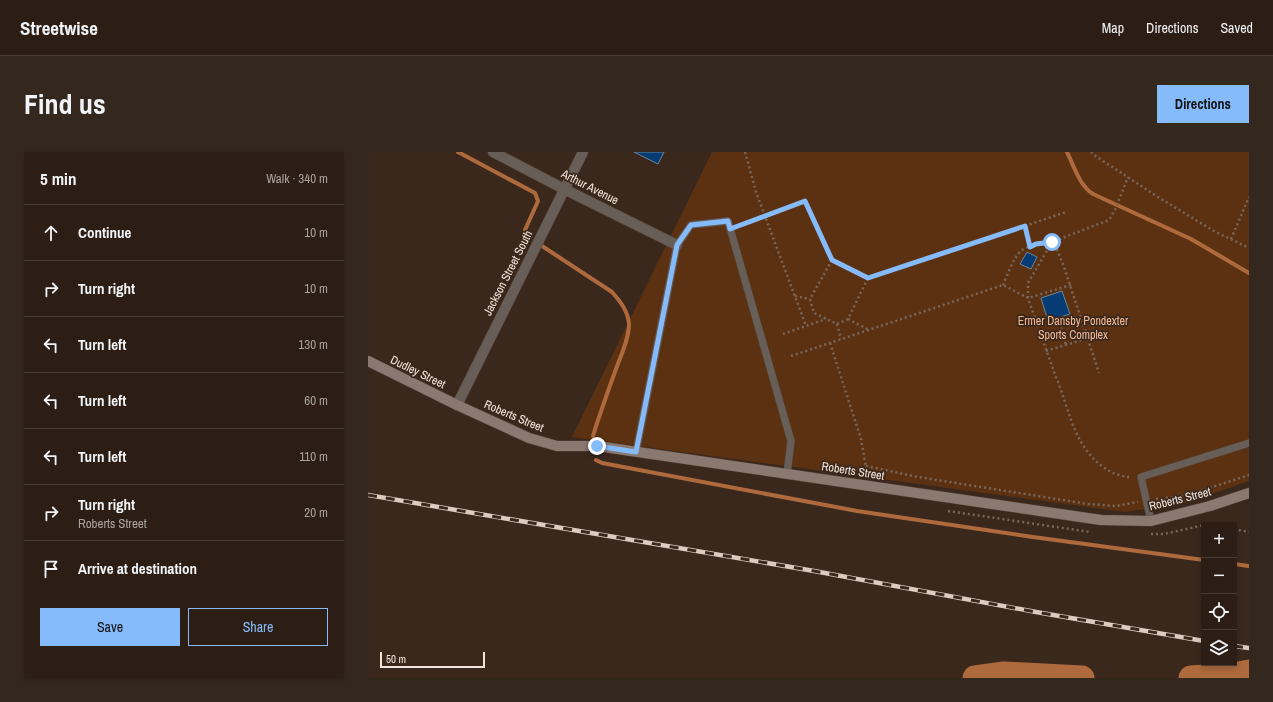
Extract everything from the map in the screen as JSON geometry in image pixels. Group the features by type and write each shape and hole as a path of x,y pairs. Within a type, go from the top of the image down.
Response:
{"street":[{"name":"Arthur Avenue","path":"493,152 677,245"},
{"name":"Jackson Street South","path":"456,405 583,152"},
{"name":"Dudley Street","path":"368,361 456,405"},
{"name":"Roberts Street","path":"456,405 529,438 557,446 597,446 1101,520 1151,521 1210,506 1249,493"}],"lane":[{"path":"636,452 677,245 691,225 728,221 792,440 787,474"},
{"path":"1151,521 1141,477 1249,443"}],"path":[{"path":"745,152 756,192 766,215 806,326"},
{"path":"1091,152 1214,231 1249,248"},
{"path":"1003,286 1018,254 1022,251 1036,244 1052,242 1106,222 1112,218 1128,177"},
{"path":"1231,239 1249,197"},
{"path":"730,229 805,201 832,260 868,278 1066,212"},
{"path":"1025,226 1030,247"},
{"path":"1052,242 1057,250 1071,285 1099,373"},
{"path":"1052,242 1028,283 1028,298 1076,433 1091,456 1105,468 1125,477 1141,477"},
{"path":"832,260 810,299 814,313 836,324 841,339"},
{"path":"848,320 868,278"},
{"path":"791,356 1003,286 1028,298 1071,285"},
{"path":"795,296 810,299"},
{"path":"1058,318 1066,345"},
{"path":"783,334 826,319"},
{"path":"836,324 848,320 869,330"},
{"path":"1046,350 1088,338"},
{"path":"830,343 860,433 867,473"},
{"path":"866,466 918,477 1088,504 1116,506 1142,501"},
{"path":"1153,499 1185,496 1249,475"},
{"path":"1237,530 1249,532"}],"green space":[{"name":"Ermer Dansby Pondexter Sports Complex","path":"712,152 1249,152 1249,481 1185,503 1125,512 572,437"}],"building":[{"path":"634,152 664,152 658,164"},
{"path":"1027,252 1037,257 1031,269 1020,264"},
{"path":"1062,291 1070,314 1048,321 1041,298"}],"waterway":[{"path":"458,152 535,193 538,201 525,230 528,237"},
{"path":"1067,152 1080,180 1093,194 1191,239 1249,273"},
{"path":"542,246 612,292 623,306 627,315 629,330 626,341 593,436"},
{"path":"596,460 602,463 857,511 1201,560"},
{"path":"1237,564 1249,566"},
{"path":"1191,678 1233,675 1249,672"},
{"path":"975,678 1004,674 1082,678"}],"railway":[{"path":"368,495 814,571 1201,640"},
{"path":"1237,646 1249,648"}],"route":[{"path":"597,446 636,452 677,245 691,225 728,221 730,229 805,201 832,260 868,278 1025,226 1030,247 1036,244 1052,242"}]}
